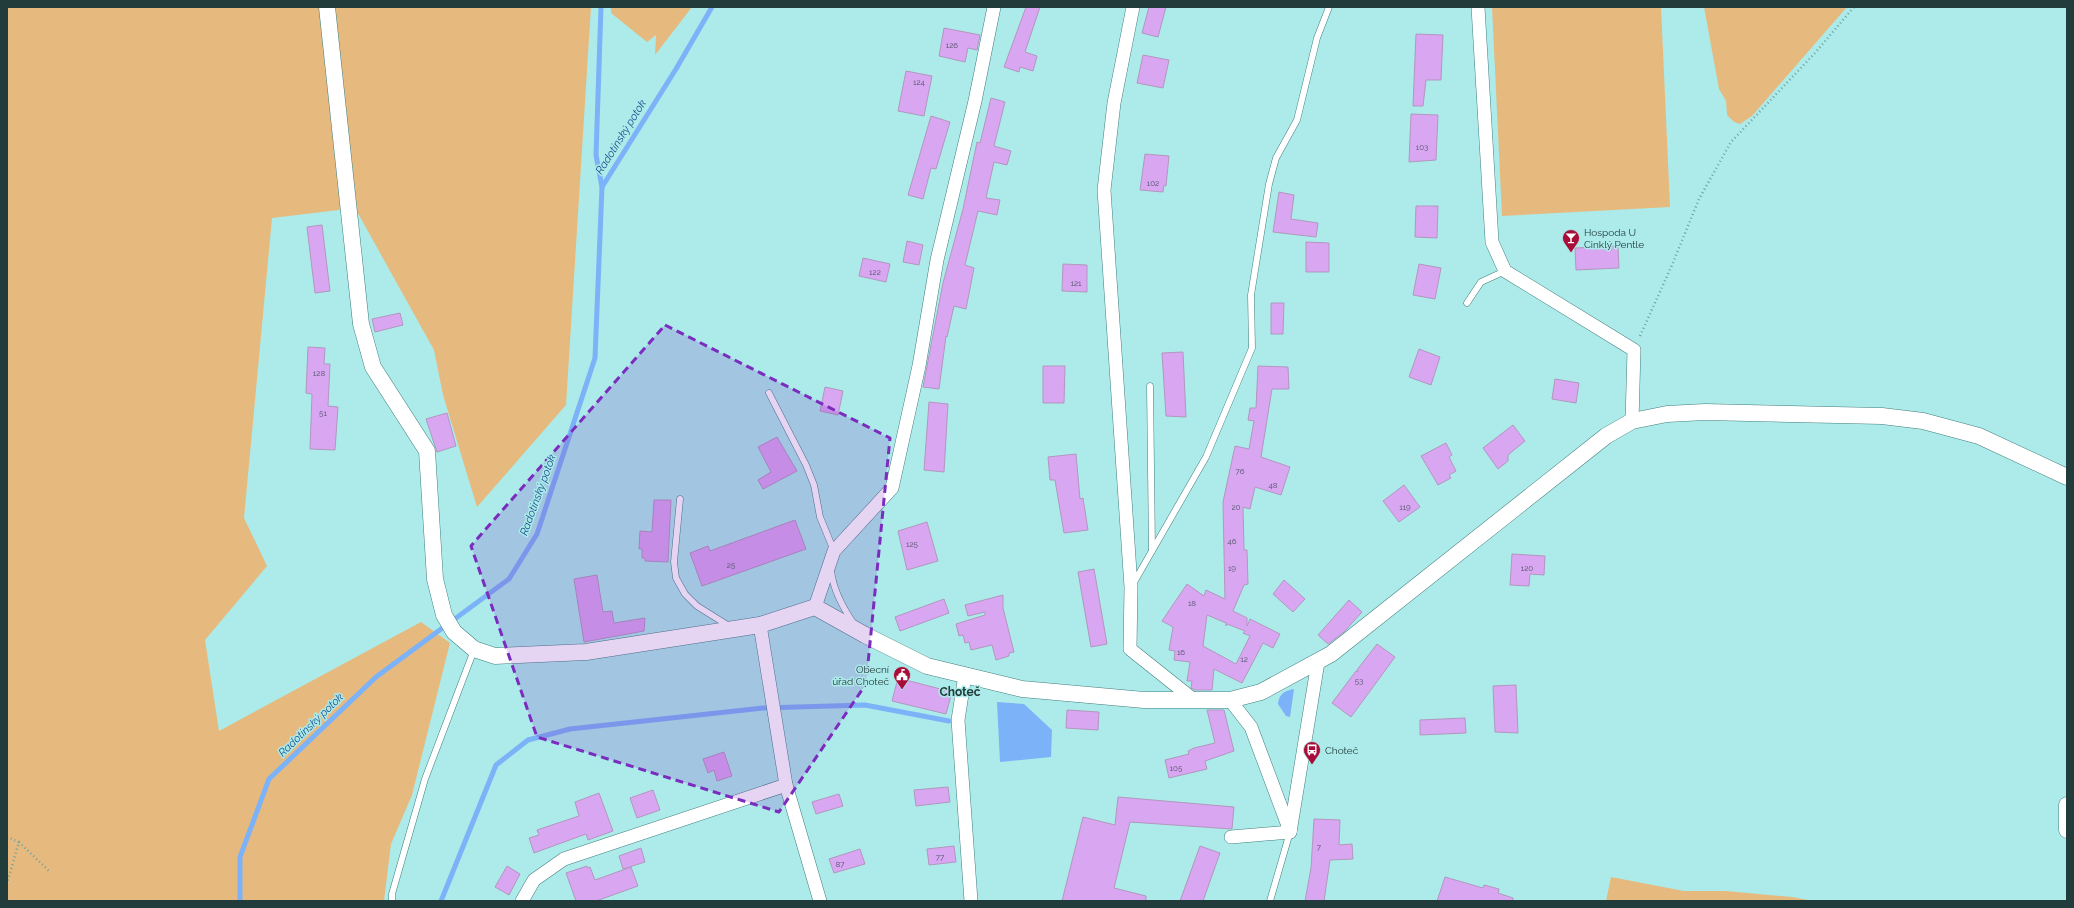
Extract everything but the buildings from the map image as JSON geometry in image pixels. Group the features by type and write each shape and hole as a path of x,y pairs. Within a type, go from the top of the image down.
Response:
{"street":[{"path":"327,7 362,324 373,367 426,451 435,579 444,615 454,632 474,649 495,656 586,652 760,626 815,606"},
{"path":"815,606 832,556 892,488 919,366 937,260 975,101 994,7"},
{"path":"1133,7 1114,103 1104,190 1132,587 1130,649 1194,700"},
{"path":"1478,7 1492,242 1505,271 1634,350 1632,422"},
{"path":"815,606 865,635 927,666 1022,689 1144,700 1230,700 1261,692 1331,654 1606,436 1632,422 1667,414 1705,412 1889,417 1923,421 1979,436 2067,477"},
{"path":"760,626 786,785 820,901"},
{"path":"1290,832 1318,662"},
{"path":"965,675 958,720 971,901"},
{"path":"1230,700 1251,727 1290,832"},
{"path":"522,901 534,880 564,859 786,785"},
{"path":"2067,805 2067,830"},
{"path":"1231,837 1290,832"}],"lane":[{"path":"1132,587 1206,457 1252,348 1251,294 1269,184 1276,158 1297,120 1317,38 1329,7"},
{"path":"1467,303 1481,282 1505,271"},
{"path":"1150,386 1152,551"},
{"path":"769,393 806,465 814,485 820,517 832,556 833,580 844,609 856,627 865,635"},
{"path":"680,499 674,562 676,578 686,594 697,606 734,630"},
{"path":"392,901 392,894 425,779 474,649"},
{"path":"1270,901 1290,832"}],"path":[{"path":"1634,350 1672,265 1699,199 1731,142 1815,53 1854,7"},
{"path":"7,837 19,842 49,871"},
{"path":"7,883 19,842"}],"highlighted area":[{"path":"665,325 890,438 866,684 779,812 537,737 471,546"}],"shaded area":[{"path":"7,7 591,7 566,405 477,507 443,395 434,350 355,208 272,218 244,518 267,566 205,640 219,731 421,622 450,643 412,795 391,844 384,901 7,901"},
{"path":"611,7 692,7 655,55 656,35 647,42 611,13"},
{"path":"1492,7 1661,7 1670,207 1502,216"},
{"path":"1704,7 1847,7 1752,116 1740,124 1734,122 1727,115 1726,101 1719,89"},
{"path":"1611,877 1684,891 1726,891 1792,897 1813,901 1606,901"}],"water":[{"path":"1294,689 1290,717 1286,716 1278,704 1283,694"},
{"path":"997,702 1024,704 1052,730 1051,757 1000,762"}],"waterway":[{"path":"601,7 596,155 602,187"},
{"name":"Radotínský potok","path":"240,901 240,857 269,779 376,677 509,579 537,534 595,358 602,187 676,69 712,7"},
{"path":"441,901 496,765 528,740 570,729 763,708 865,705 949,721"}],"place":[{"name":"Hospoda U Cinklý Pentle","path":"1571,253"},
{"name":"Obecní úřad Choteč","path":"902,690"},
{"name":"Choteč","path":"1312,765"}],"district":[{"name":"Choteč","path":"960,692"}]}
